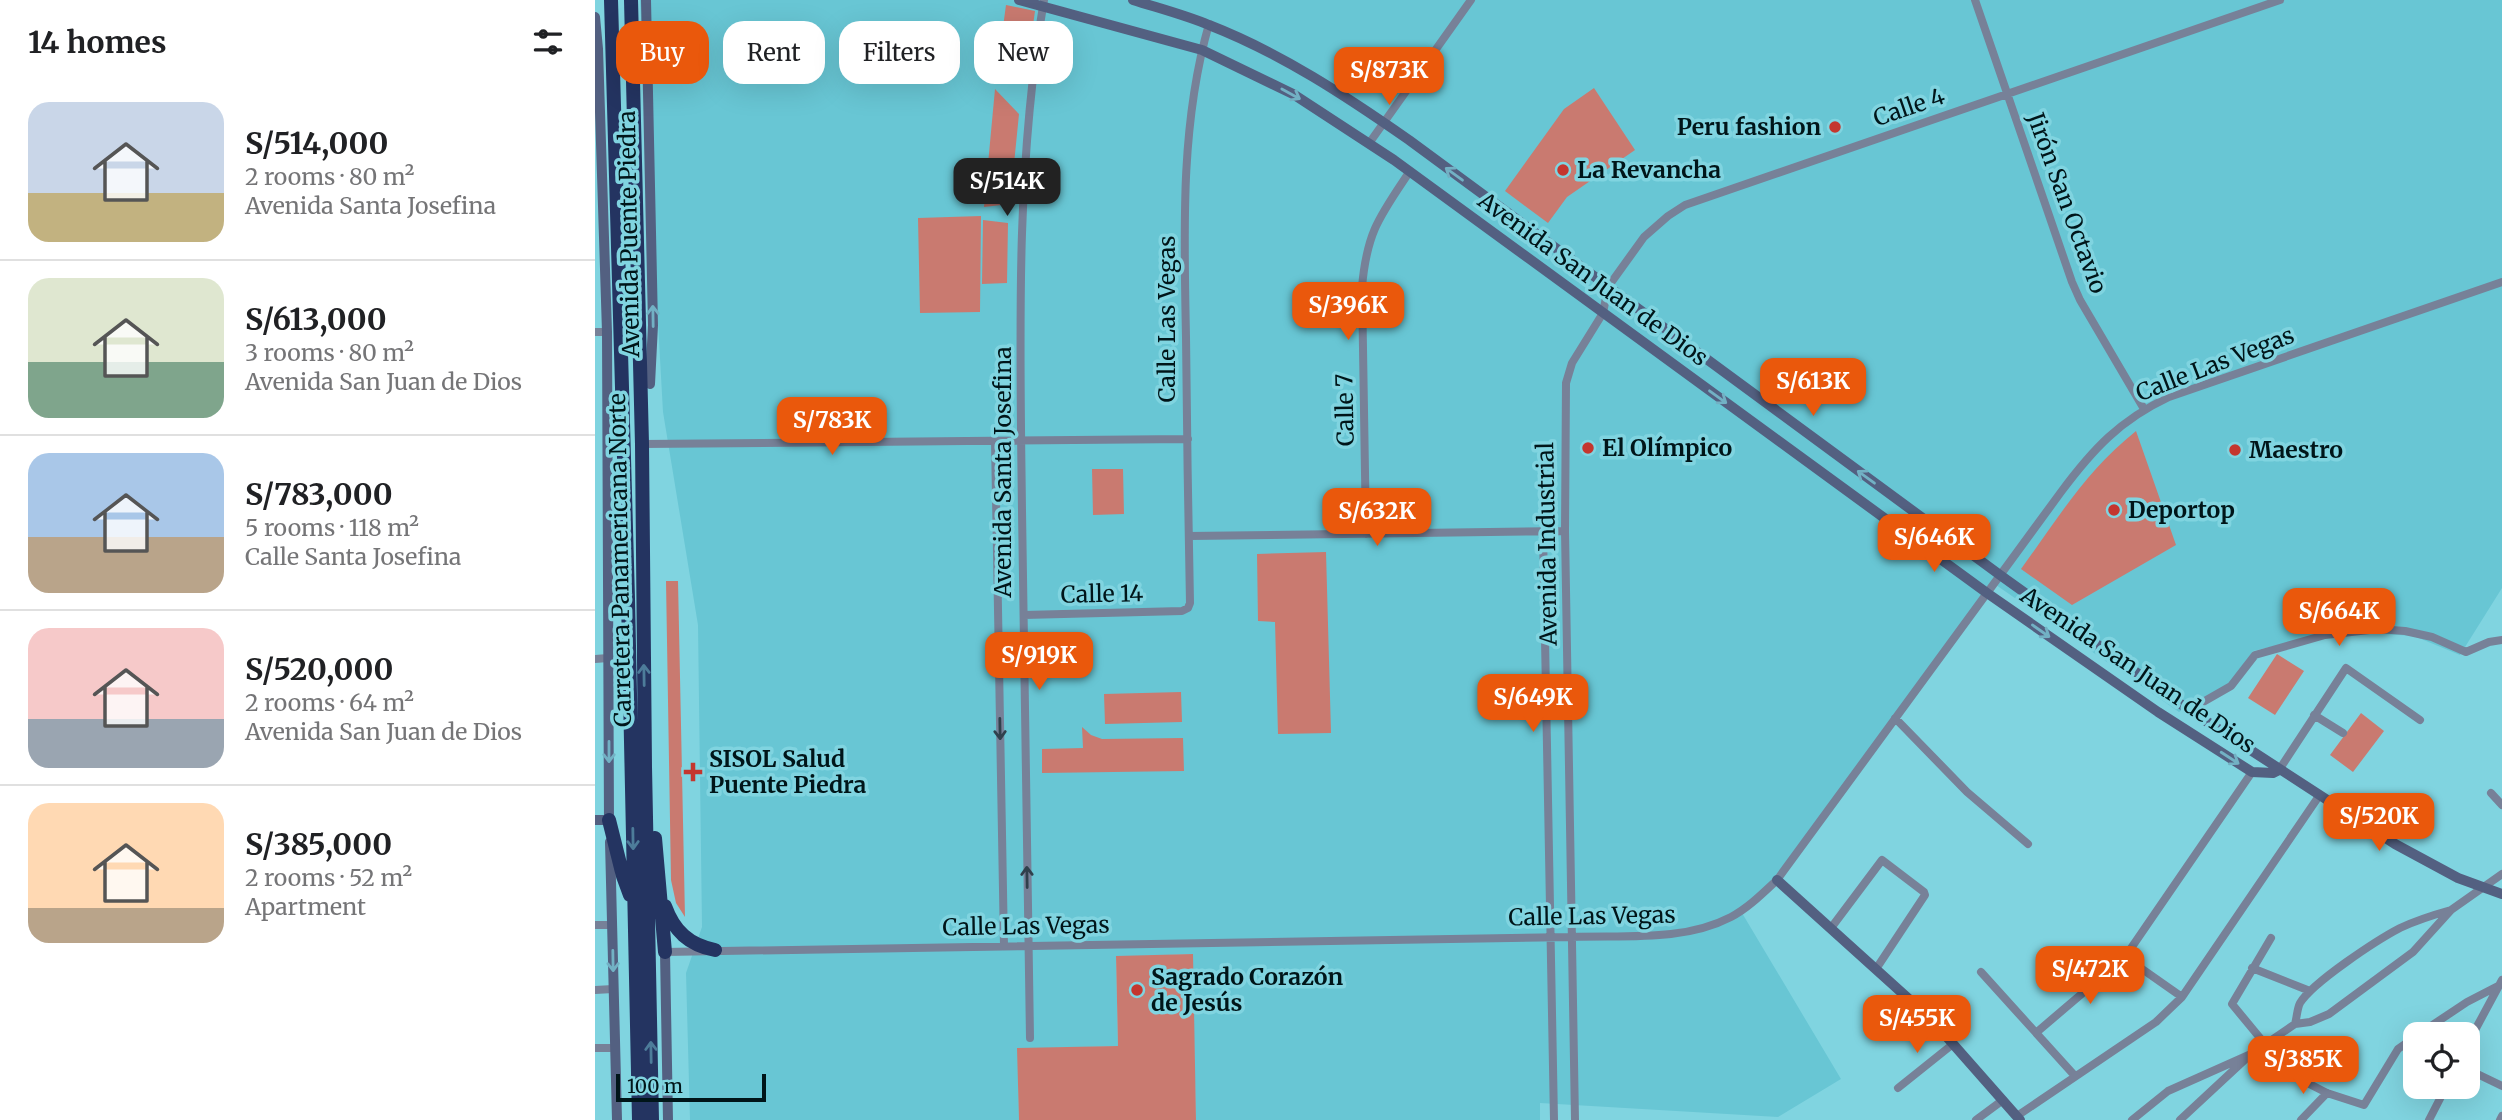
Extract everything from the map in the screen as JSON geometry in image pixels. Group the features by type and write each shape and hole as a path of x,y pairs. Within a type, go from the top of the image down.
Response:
{"highway":[{"name":"Carretera Panamericana Norte","path":"611,0 639,1120"},
{"name":"Carretera Panamericana Norte","path":"631,0 642,436 652,1120"},
{"path":"642,436 650,384"},
{"path":"645,767 665,952"},
{"path":"602,820 634,906"},
{"path":"660,891 669,917 678,931 697,945 715,950"}],"main road":[{"name":"Avenida Puente Piedra","path":"646,0 653,325 650,384"},
{"name":"Avenida San Juan de Dios","path":"1019,0 1043,3 1202,50 1293,94 1370,142 1987,593 2158,712 2252,772 2273,773 2279,769"},
{"name":"Avenida San Juan de Dios","path":"1133,0 1209,24 1270,53 1314,77 1384,122 2000,575 2189,710 2319,796 2432,865 2501,894"},
{"name":"Avenida Puente Piedra","path":"595,17 599,49 598,176 607,332 601,414 608,658 602,820 612,925 617,1120"},
{"path":"1394,160 1409,140"},
{"path":"1776,880 1931,1019 2019,1118"},
{"path":"665,952 668,1120"}],"street":[{"path":"1370,142 1471,0"},
{"name":"Jirón San Octavio","path":"1975,0 2072,282 2144,409"},
{"name":"Calle 4","path":"1603,313 1608,287 1644,237 1661,221 1685,205 2280,0"},
{"name":"Avenida Santa Josefina","path":"1030,1038 1021,440 1021,217 1028,107 1043,3"},
{"name":"Calle Las Vegas","path":"1182,611 1188,608 1190,603 1185,266 1188,134 1209,24"},
{"name":"Calle 7","path":"1366,534 1362,287 1364,268 1374,228 1410,171"},
{"name":"Calle Las Vegas","path":"665,952 1572,937 1686,934 1709,927 1752,903 1776,880 2081,465 2117,427 2169,397 2502,282"},
{"name":"Avenida Industrial","path":"1575,1120 1565,531 1566,383 1572,363 1603,313"},
{"path":"595,332 607,332"},
{"path":"642,436 995,441 1188,439"},
{"name":"Avenida Santa Josefina","path":"995,441 1004,946"},
{"path":"1543,531 1554,1120"},
{"path":"1189,536 1565,531"},
{"name":"Calle 14","path":"1024,615 1182,611"},
{"path":"2189,710 2231,686 2255,656 2325,635 2378,629 2405,631 2432,637 2466,652 2489,642 2502,640"},
{"path":"595,659 608,658"},
{"path":"2279,769 2346,668 2420,720"},
{"path":"2314,715 2343,733"},
{"path":"1895,718 1967,792 2028,844"},
{"path":"2037,1032 2125,957 2252,772"},
{"path":"2491,793 2502,806"},
{"path":"2019,1118 2075,1076 2156,1022 2182,997 2319,796"},
{"path":"1831,928 1882,860 1924,892 1925,895 1876,969"},
{"path":"2180,1120 2251,1054 2295,1024 2310,1022 2329,1014 2376,981 2413,952 2451,910 2502,874"},
{"path":"2295,1024 2299,1005 2309,991 2397,929 2451,910"},
{"path":"595,925 612,925"},
{"path":"2265,1044 2232,1004 2271,938"},
{"path":"2125,957 2182,997"},
{"path":"2252,968 2309,991"},
{"path":"1981,972 2075,1076"},
{"path":"2437,1022 2500,983"},
{"path":"2479,1022 2500,983"},
{"path":"595,990 613,989"},
{"path":"1898,1088 1953,1044"},
{"path":"2251,1054 2327,1093 2364,1105 2398,1049 2403,1045"},
{"path":"595,1048 617,1048"},
{"path":"2132,1120 2168,1091 2251,1054"},
{"path":"2480,1075 2502,1086"},
{"path":"2301,1120 2327,1093"},
{"path":"2428,1120 2439,1099"},
{"path":"1976,1120 2003,1100"}],"shaded area":[{"path":"640,0 2502,0 2502,588 2460,655 2414,636 2338,631 2253,651 2229,684 2179,712 1996,585 1781,877 1742,913 1841,1079 1778,1117 1540,1103 1540,1120 1196,1120 1192,954 1116,957 1118,1046 1018,1049 1019,1120 690,1120 686,973 702,927 698,625 663,412 645,84 709,84 709,21 641,21"},
{"path":"1006,5 1035,11 1034,21 1004,21"},
{"name":"La Revancha","path":"1594,88 1635,150 1567,197 1548,223 1505,191 1564,109"},
{"path":"995,89 1019,114 1010,204 984,207"},
{"path":"981,216 980,312 920,313 918,218"},
{"path":"983,220 1008,223 1007,283 982,284"},
{"name":"Deportop","path":"2136,431 2176,545 2072,605 2021,569 2087,479"},
{"path":"1092,469 1123,469 1124,514 1093,515"},
{"path":"1326,552 1331,733 1278,734 1275,622 1258,621 1257,554"},
{"path":"666,581 678,581 685,917 676,903 671,880"},
{"path":"2277,654 2304,671 2275,715 2248,698"},
{"path":"1181,692 1182,722 1105,724 1104,694"},
{"path":"2361,713 2384,731 2353,772 2330,755"},
{"path":"1082,727 1091,735 1102,739 1183,738 1184,771 1042,773 1042,749 1083,748"},
{"path":"1193,954 1196,1120 1019,1120 1017,1048 1118,1046 1116,956"}],"place":[{"name":"Peru fashion","path":"1835,127"},
{"name":"La Revancha","path":"1563,170"},
{"name":"El Olímpico","path":"1588,448"},
{"name":"Maestro","path":"2235,450"},
{"name":"Deportop","path":"2114,510"},
{"name":"SISOL Salud Puente Piedra","path":"693,772"},
{"name":"Sagrado Corazón de Jesús","path":"1137,990"}]}
